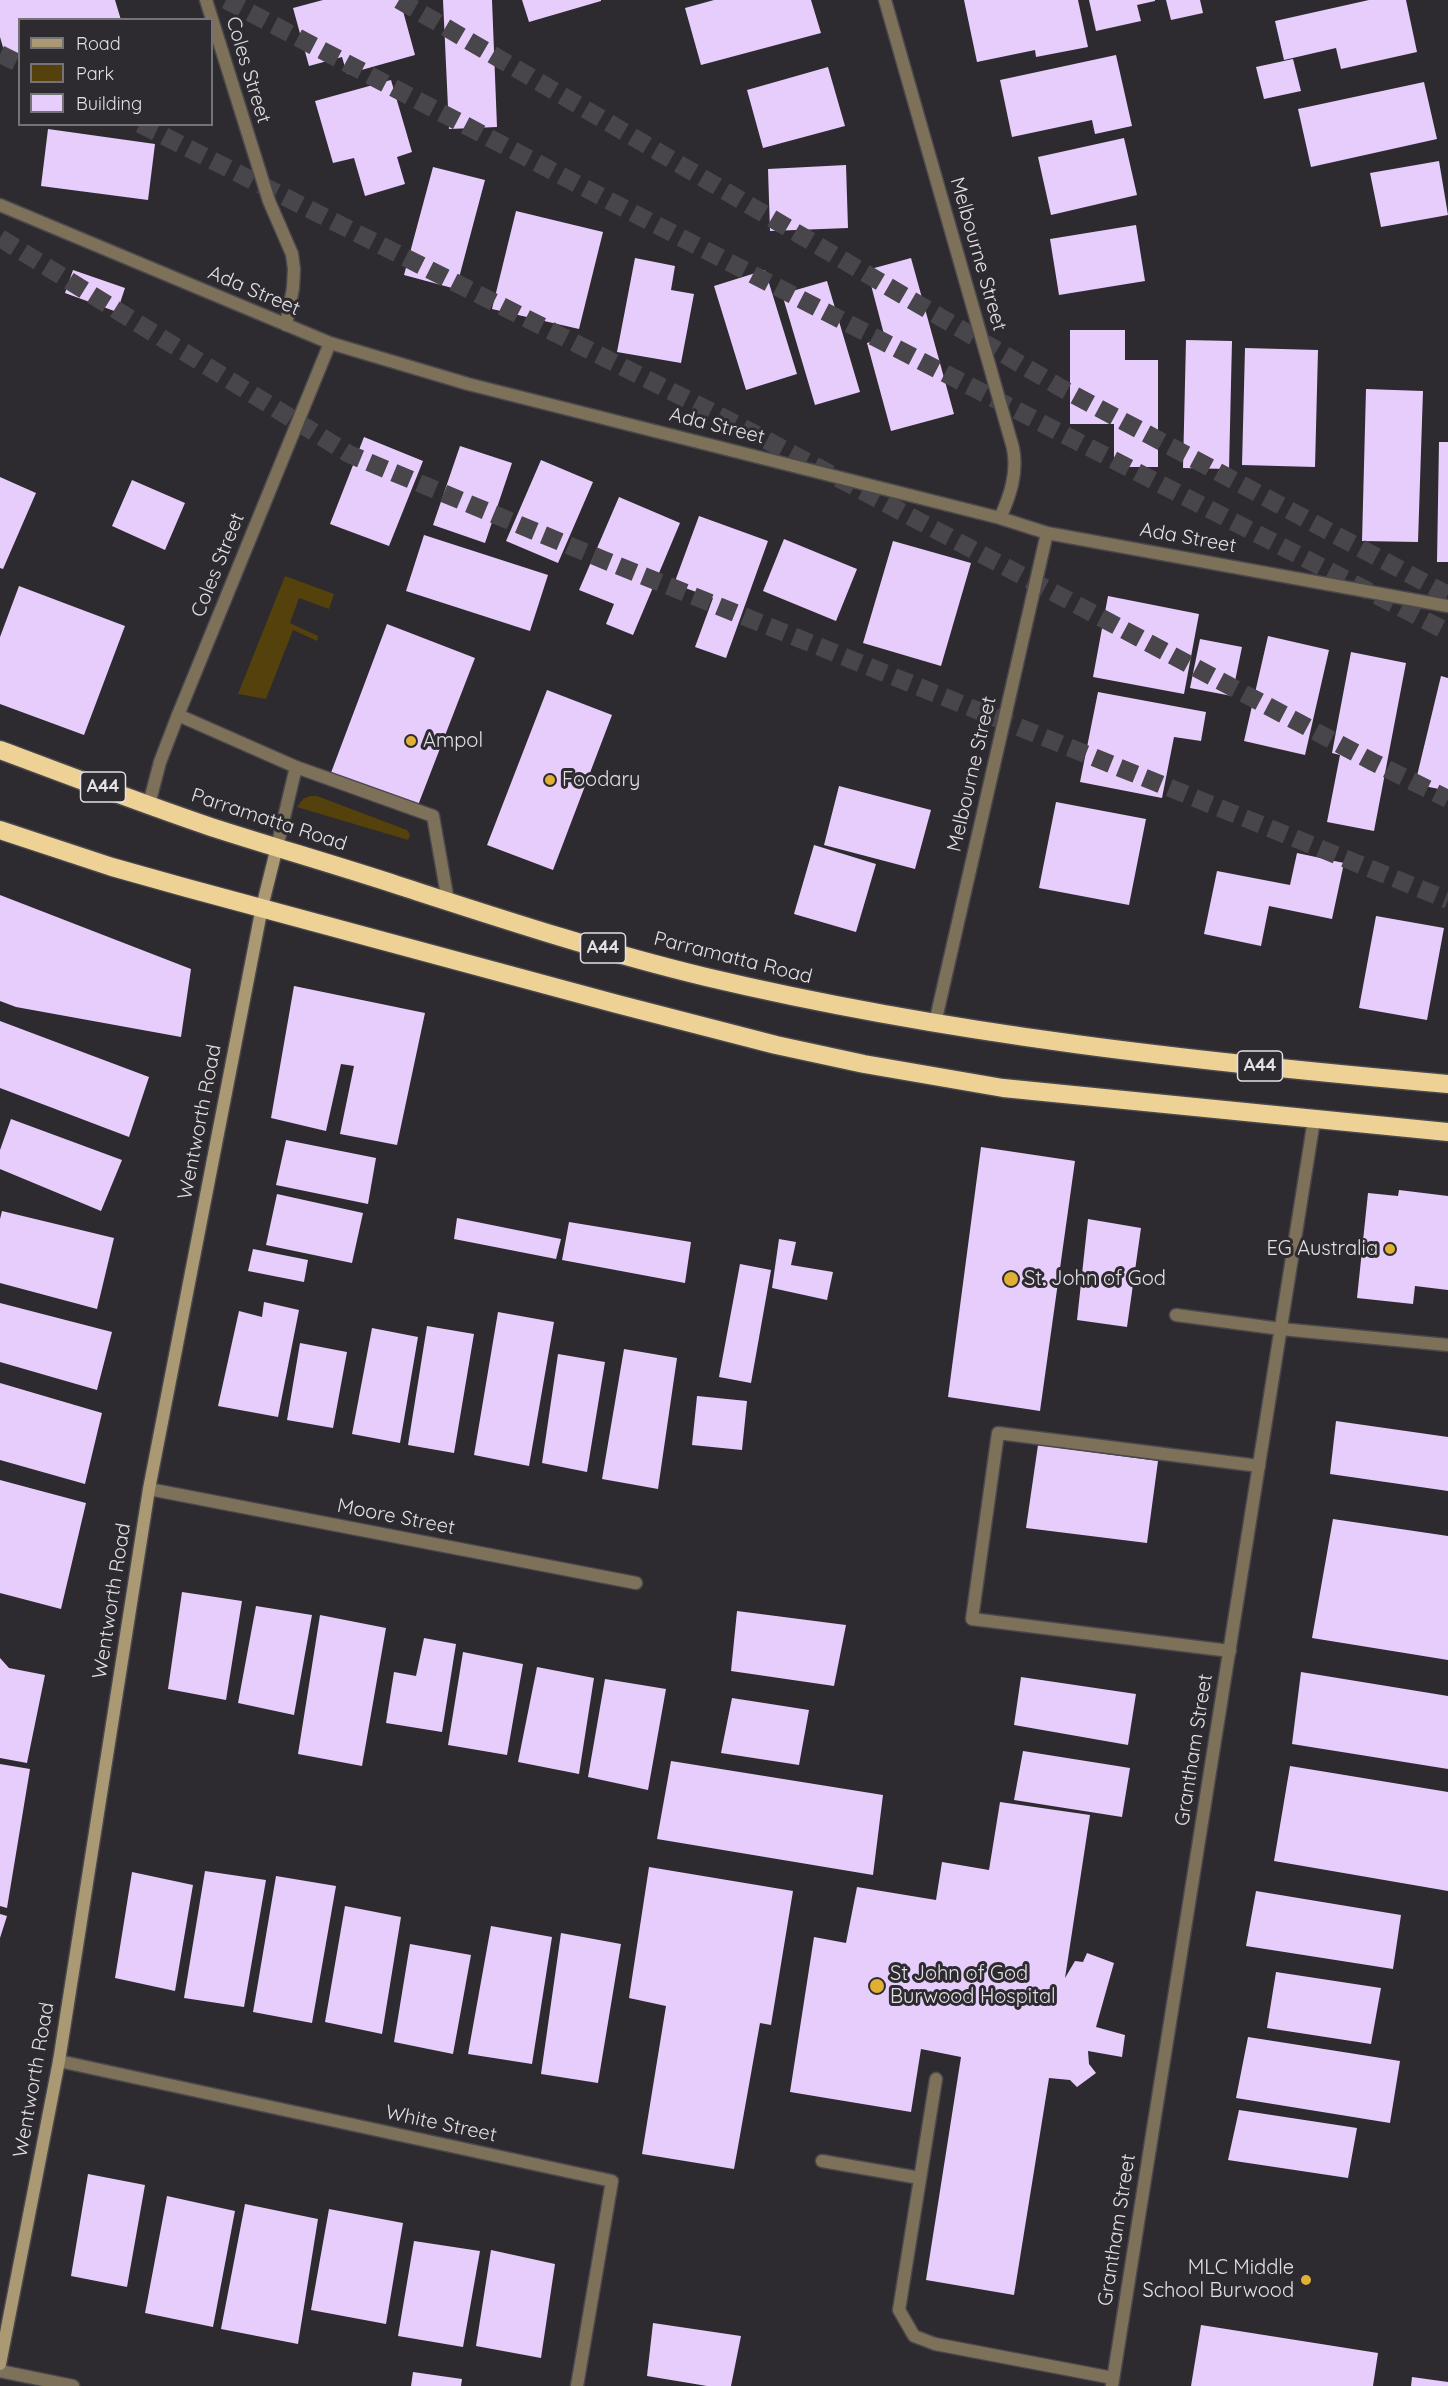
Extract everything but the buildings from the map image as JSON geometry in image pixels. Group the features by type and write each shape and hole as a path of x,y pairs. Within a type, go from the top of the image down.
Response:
{"highway":[{"name":"Parramatta Road","path":"0,750 213,828 567,938 703,976 821,1002 1072,1045 1196,1060 1448,1084"},
{"path":"0,830 112,867 617,1004 776,1045 864,1064 1003,1088 1314,1120 1448,1131"}],"street":[{"name":"Coles Street","path":"206,0 212,18"},
{"name":"Melbourne Street","path":"885,0 1013,448 1016,462 1014,475 1009,499 1000,518"},
{"name":"Coles Street","path":"213,22 269,201 292,254 293,288 286,325"},
{"name":"Ada Street","path":"0,205 330,343 468,384 1000,518 1047,533 1448,606"},
{"name":"Coles Street","path":"149,804 160,762 178,714 330,343"},
{"name":"Melbourne Street","path":"934,1023 1047,533"},
{"path":"178,714 296,767 433,816 448,902"},
{"path":"277,847 296,767"},
{"name":"Wentworth Road","path":"0,2364 59,2061 149,1489 262,907 277,847"},
{"name":"Grantham Street","path":"1113,2382 1314,1120"},
{"path":"1176,1315 1281,1329 1448,1345"},
{"path":"1230,1651 972,1619 998,1433 1259,1466"},
{"name":"Moore Street","path":"149,1489 636,1583"},
{"name":"White Street","path":"59,2061 612,2181 577,2386"},
{"path":"936,2079 898,2310 914,2336 935,2344 1113,2382"},
{"path":"822,2161 920,2178"},
{"path":"0,2371 73,2386"}],"green space":[{"path":"285,576 334,594 329,609 299,598 290,623 318,636 317,641 293,630 266,699 238,694"},
{"path":"317,796 407,830 410,835 408,840 297,807 303,799"}],"tunnel":[{"path":"226,0 606,199 1448,632"},
{"path":"399,0 1063,389 1448,595"},
{"path":"0,54 18,63"},
{"path":"144,126 738,425 1373,762 1448,799"},
{"path":"0,238 349,454 604,560 1448,900"}],"place":[{"name":"Ampol","path":"411,741"},
{"name":"Foodary","path":"550,780"},
{"name":"EG Australia","path":"1390,1249"},
{"name":"St. John of God","path":"1011,1279"},
{"name":"St John of God Burwood Hospital","path":"877,1986"},
{"name":"MLC Middle School Burwood","path":"1306,2280"}]}
